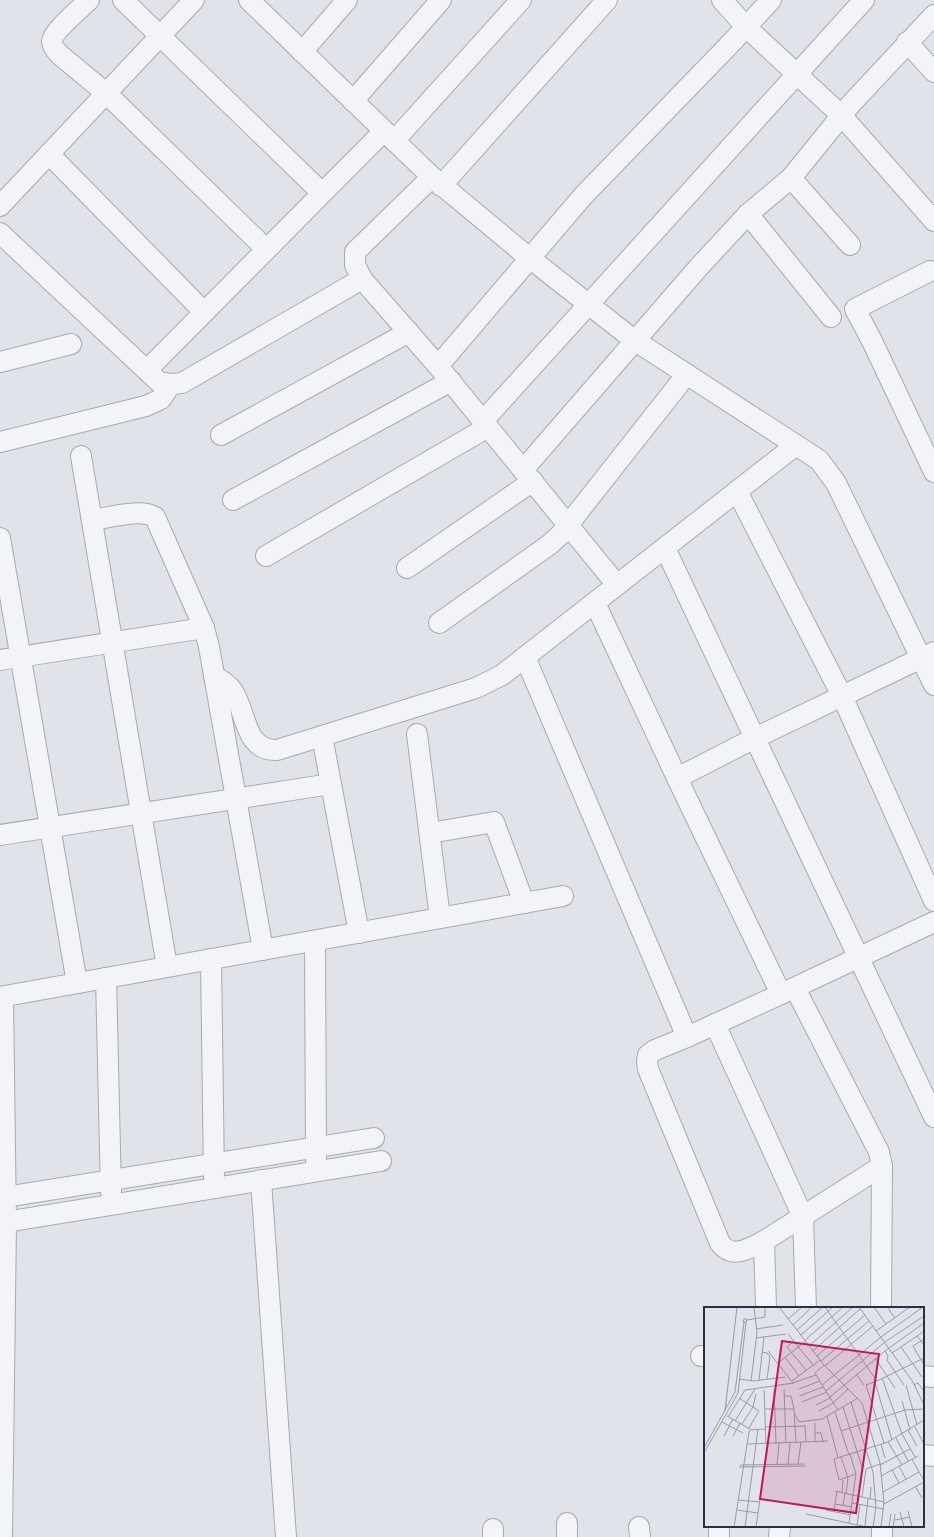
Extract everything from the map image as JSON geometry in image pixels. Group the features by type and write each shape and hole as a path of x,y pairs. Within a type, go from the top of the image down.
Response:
{"street":[{"path":"89,0 56,32 52,41 54,48 60,55 106,93 266,249"},
{"path":"123,0 322,193"},
{"path":"0,206 194,0"},
{"path":"302,52 347,0"},
{"path":"353,101 441,0"},
{"path":"147,370 322,193 389,136 521,0"},
{"path":"607,0 437,181 355,252 355,265 362,278 438,366 569,524 617,585"},
{"path":"722,0 746,27 842,116 934,221"},
{"path":"438,366 531,259 583,196 771,0"},
{"path":"266,556 485,424 588,304 864,0"},
{"path":"260,4 302,52 389,136 437,181 531,259 634,340 819,460 836,483 928,655 934,685"},
{"path":"407,568 528,476 634,340 748,214 791,178 842,116 934,15"},
{"path":"908,42 934,72"},
{"path":"49,154 204,312"},
{"path":"791,178 850,245"},
{"path":"748,214 831,316"},
{"path":"0,233 159,382 171,384 182,382 362,278"},
{"path":"933,273 855,309 872,341 934,472"},
{"path":"221,435 409,332"},
{"path":"0,362 71,344"},
{"path":"439,622 549,545 569,524 687,374"},
{"path":"233,500 451,382"},
{"path":"0,442 146,406 161,399 171,384"},
{"path":"214,676 224,681 233,690 252,739 260,747 268,751 277,750 476,688 502,675 796,445"},
{"path":"81,456 167,967"},
{"path":"737,491 842,696 934,901"},
{"path":"92,520 136,513 149,513 155,517 204,628 263,950"},
{"path":"0,538 76,983"},
{"path":"665,548 934,1117"},
{"path":"595,603 677,778 788,991 879,1152 882,1166 881,1307"},
{"path":"0,660 204,628"},
{"path":"677,778 755,738 928,655"},
{"path":"525,657 687,1037"},
{"path":"417,734 440,918"},
{"path":"322,736 359,933"},
{"path":"0,835 331,784"},
{"path":"430,833 494,822 524,903"},
{"path":"2,1537 2,997 563,896"},
{"path":"882,1166 764,1241 744,1250 732,1251 724,1249 648,1069 648,1055 654,1050 687,1037 788,991 934,922"},
{"path":"315,941 316,1172"},
{"path":"212,959 214,1188"},
{"path":"106,978 111,1205"},
{"path":"714,1024 803,1217 806,1307"},
{"path":"3,1197 374,1138"},
{"path":"3,1222 381,1161"},
{"path":"261,1180 286,1537"},
{"path":"764,1241 766,1307"},
{"path":"924,1376 934,1377"},
{"path":"924,1455 934,1456"},
{"path":"779,1537 780,1527"}]}
